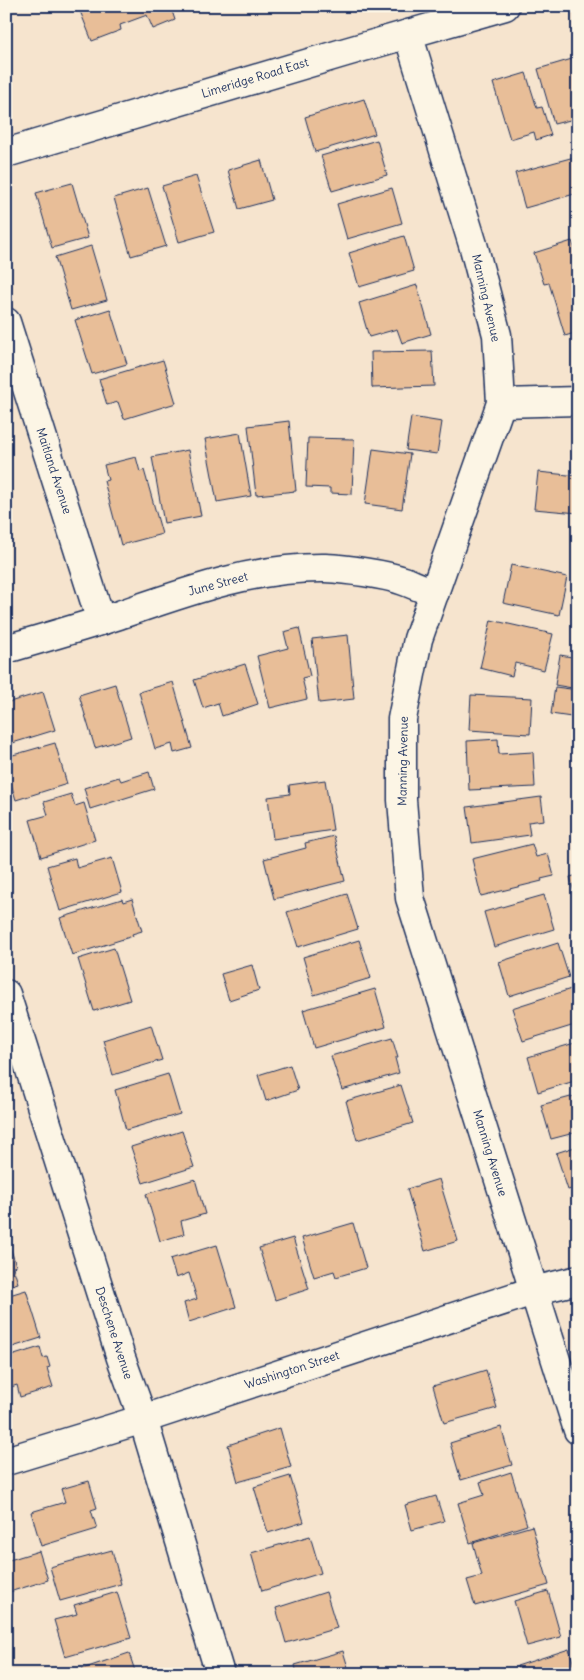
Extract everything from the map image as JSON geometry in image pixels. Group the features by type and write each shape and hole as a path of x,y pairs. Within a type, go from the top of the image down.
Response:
{"street":[{"name":"Limeridge Road East","path":"6,152 497,7"},
{"name":"Manning Avenue","path":"408,34 474,248 497,335 501,404 418,639 402,719 402,800 410,898 578,1430"},
{"name":"Maitland Avenue","path":"6,322 101,621"},
{"path":"501,404 578,401"},
{"name":"June Street","path":"6,649 249,574 324,568 351,570 402,580 424,590 435,592"},
{"name":"Deschene Avenue","path":"6,994 121,1358 143,1419 220,1674"},
{"name":"Washington Street","path":"6,1461 143,1419 533,1292 578,1280"}],"building":[{"path":"78,6 175,6 171,8 175,20 153,29 147,15 120,25 121,30 92,41"},
{"path":"572,59 578,77 578,118 554,124 538,69"},
{"path":"526,73 537,108 542,107 551,135 536,140 534,132 510,139 493,83"},
{"path":"364,99 375,134 315,152 305,117"},
{"path":"377,140 387,175 332,191 321,156"},
{"path":"578,156 578,193 525,208 515,173"},
{"path":"261,160 272,200 239,209 228,170"},
{"path":"196,176 214,232 179,242 162,186"},
{"path":"72,183 88,238 52,248 36,193"},
{"path":"148,188 166,246 131,256 114,198"},
{"path":"392,188 402,223 347,239 337,204"},
{"path":"404,236 414,271 359,287 349,253"},
{"path":"572,241 578,260 578,332 565,336 549,283 544,284 534,253"},
{"path":"91,246 107,300 71,310 55,257"},
{"path":"417,285 431,334 402,343 397,329 369,337 359,303"},
{"path":"110,309 127,364 92,374 75,320"},
{"path":"432,351 434,386 372,388 371,352"},
{"path":"163,360 176,403 124,419 118,402 107,405 99,379"},
{"path":"411,417 442,422 437,454 406,450"},
{"path":"289,421 296,491 256,495 248,426"},
{"path":"240,433 251,496 217,502 205,439"},
{"path":"308,438 354,439 352,494 330,493 330,488 306,487"},
{"path":"373,449 410,454 402,509 365,504"},
{"path":"188,450 201,516 164,523 152,457"},
{"path":"136,457 140,472 144,470 162,534 121,545 104,481 108,480 104,465"},
{"path":"538,472 578,476 578,513 534,509"},
{"path":"511,565 567,577 559,615 503,603"},
{"path":"491,620 553,634 544,670 515,663 512,676 480,668"},
{"path":"299,628 310,676 302,678 307,699 270,708 257,656 288,648 284,632"},
{"path":"348,635 354,699 319,703 312,639"},
{"path":"560,655 578,658 578,689 555,685"},
{"path":"245,664 258,704 222,716 218,703 203,708 194,680"},
{"path":"173,682 192,748 174,753 172,744 155,749 139,692"},
{"path":"115,684 131,737 95,748 79,695"},
{"path":"555,687 578,690 578,718 551,714"},
{"path":"43,692 55,730 6,745 6,703"},
{"path":"471,695 532,698 530,734 469,730"},
{"path":"498,739 499,754 533,752 535,787 469,790 467,741"},
{"path":"55,743 67,784 16,800 6,767 6,757"},
{"path":"149,772 154,789 90,809 84,788 119,777 121,781"},
{"path":"325,780 333,830 273,839 268,797 290,794 289,785"},
{"path":"71,794 75,806 84,803 95,840 41,857 30,820 48,815 44,802"},
{"path":"541,797 544,820 528,822 530,835 472,843 467,807"},
{"path":"334,836 345,881 274,899 264,859 306,848 305,843"},
{"path":"532,844 536,857 548,854 554,876 541,879 542,881 481,896 472,859"},
{"path":"75,858 77,868 112,858 122,892 60,911 47,866"},
{"path":"578,875 578,908 570,877"},
{"path":"347,894 358,929 298,947 287,912"},
{"path":"544,895 554,929 494,947 484,912"},
{"path":"122,899 123,902 132,899 142,931 132,934 133,936 72,955 60,918"},
{"path":"359,940 371,978 314,995 303,957"},
{"path":"558,943 569,977 509,996 499,962"},
{"path":"114,948 130,1000 94,1011 78,959"},
{"path":"252,965 259,990 229,1000 221,974"},
{"path":"375,989 386,1027 314,1048 303,1010"},
{"path":"571,989 574,998 578,997 578,1024 523,1041 512,1008"},
{"path":"151,1025 162,1060 113,1075 103,1040"},
{"path":"392,1038 398,1058 395,1058 399,1073 342,1090 331,1056"},
{"path":"578,1042 578,1080 538,1092 528,1057"},
{"path":"290,1065 298,1090 266,1101 258,1075"},
{"path":"168,1074 180,1114 126,1130 115,1090"},
{"path":"401,1085 413,1123 357,1140 346,1101"},
{"path":"578,1095 578,1132 551,1139 541,1105"},
{"path":"182,1131 194,1167 143,1183 131,1147"},
{"path":"578,1146 578,1187 568,1190 556,1153"},
{"path":"195,1179 205,1214 181,1221 184,1234 160,1241 146,1194"},
{"path":"439,1179 458,1241 425,1251 407,1189"},
{"path":"578,1196 578,1213 573,1197"},
{"path":"353,1223 366,1268 336,1277 334,1271 314,1277 302,1238"},
{"path":"293,1238 309,1289 275,1300 259,1248"},
{"path":"9,1243 16,1266 13,1267 18,1283 6,1287 6,1244"},
{"path":"217,1245 236,1307 189,1322 184,1303 197,1299 189,1273 176,1278 170,1259"},
{"path":"26,1290 41,1338 6,1349 6,1296"},
{"path":"40,1347 43,1358 47,1357 50,1367 47,1368 53,1387 20,1397 17,1385 8,1388 6,1367 11,1365 8,1357"},
{"path":"486,1370 497,1408 444,1423 433,1386"},
{"path":"501,1427 512,1465 461,1480 450,1443"},
{"path":"280,1428 291,1467 238,1482 228,1445"},
{"path":"511,1472 527,1525 470,1543 458,1503 484,1495 480,1482"},
{"path":"290,1476 304,1522 268,1533 254,1487"},
{"path":"89,1481 97,1508 91,1510 97,1529 41,1546 31,1512 65,1502 61,1489"},
{"path":"436,1496 444,1521 412,1530 405,1505"},
{"path":"532,1526 549,1585 475,1606 467,1580 482,1576 473,1543"},
{"path":"310,1536 321,1573 262,1591 251,1553"},
{"path":"112,1550 121,1584 60,1601 50,1567"},
{"path":"39,1551 48,1580 6,1593 6,1561"},
{"path":"548,1591 561,1637 527,1646 514,1601"},
{"path":"117,1592 131,1638 65,1657 54,1620 77,1614 74,1605"},
{"path":"326,1592 337,1628 286,1643 276,1608"},
{"path":"569,1649 577,1674 520,1674 517,1666"},
{"path":"343,1651 350,1674 297,1674 295,1665"},
{"path":"129,1653 136,1674 84,1674 82,1669"}]}
